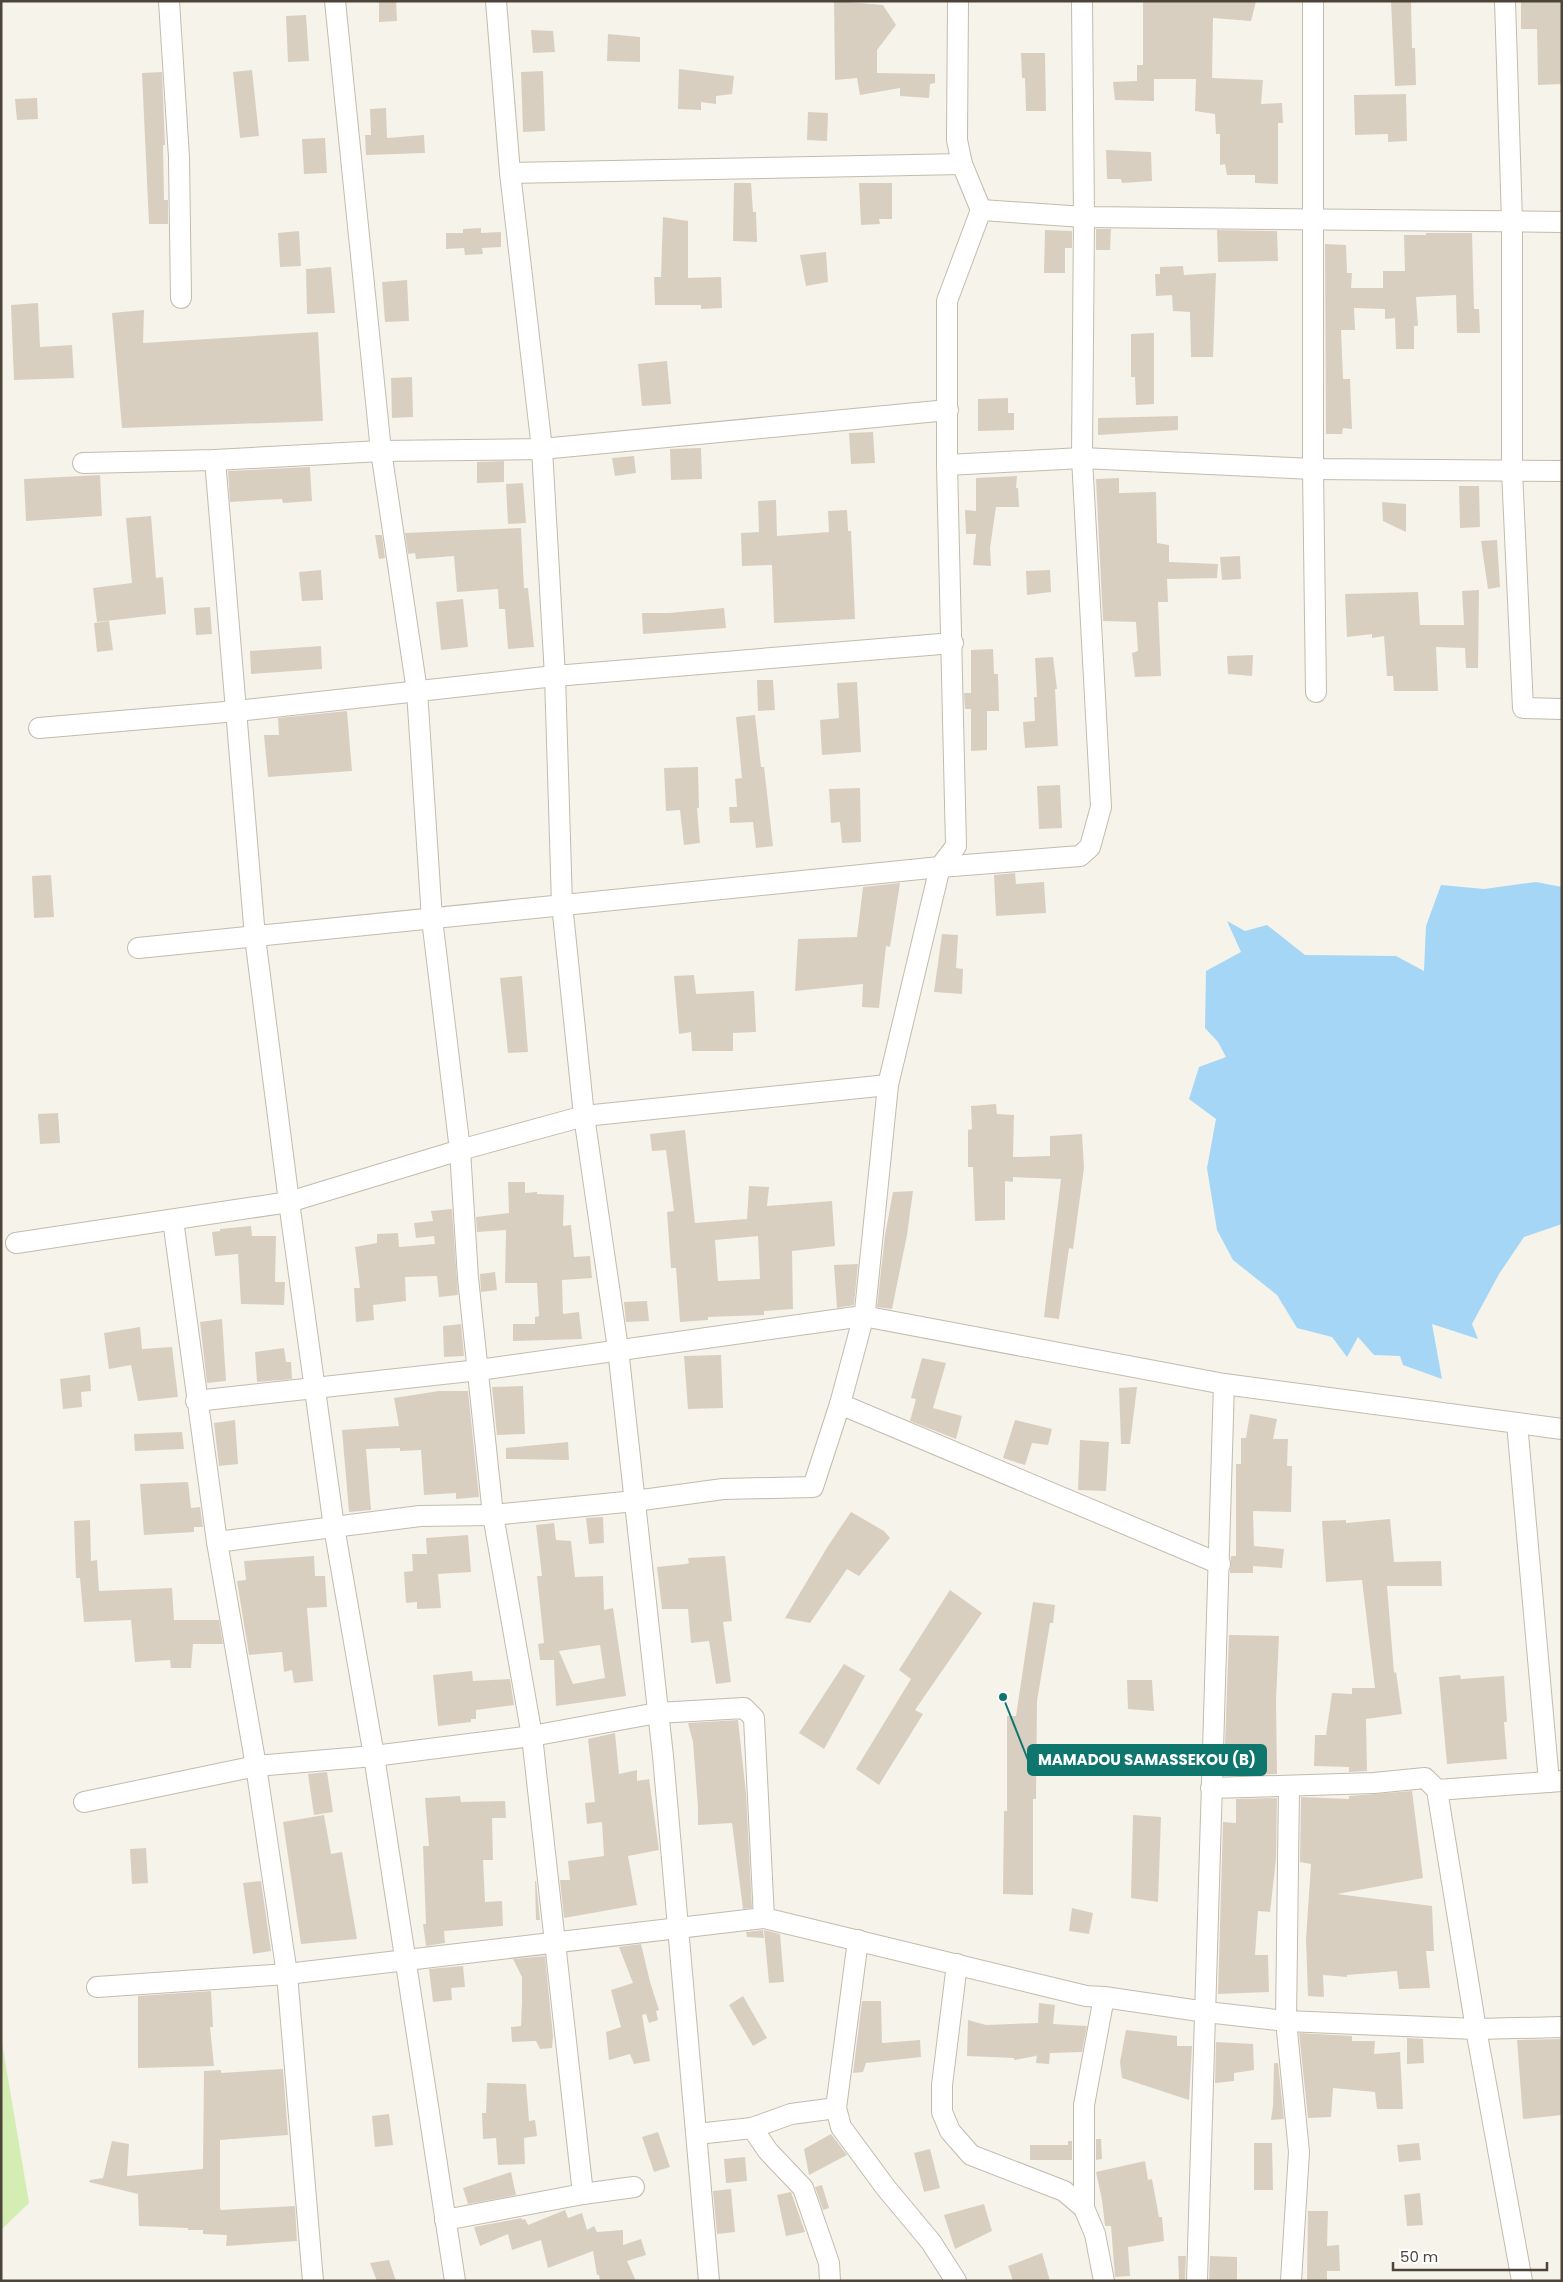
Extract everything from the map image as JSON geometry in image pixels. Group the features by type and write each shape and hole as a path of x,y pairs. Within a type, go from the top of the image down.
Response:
{"street":[{"path":"169,1 179,157 180,298"},
{"path":"335,1 381,451 417,691 432,919 460,1150 468,1278 493,1515 532,1736 583,2194"},
{"path":"496,1 510,173 542,449 555,676 562,904 584,1116 618,1350 635,1501 678,1928 709,2281"},
{"path":"217,1542 420,1516 493,1515 635,1501 723,1489 813,1486 840,1404 862,1316 865,1311 888,1085 940,867 956,846 953,643 947,466 947,301 981,210 962,164 957,140 958,1"},
{"path":"138,948 940,867 1080,856 1090,847 1101,807 1082,458 1084,217 1082,1"},
{"path":"1313,1 1313,470 1316,692"},
{"path":"1505,1 1512,221 1512,471 1523,708 1562,709"},
{"path":"510,173 962,164"},
{"path":"981,210 1084,217 1562,222"},
{"path":"83,463 215,460 381,451 542,449 948,410"},
{"path":"947,466 1082,458 1313,470 1562,471"},
{"path":"215,460 255,937 289,1202 334,1527 374,1756 454,2280"},
{"path":"39,728 237,711 555,676 953,643"},
{"path":"16,1243 289,1202 460,1150 584,1116 888,1085"},
{"path":"172,1220 217,1542 256,1766 287,1974 313,2281"},
{"path":"196,1401 479,1370 862,1316 1224,1384 1562,1429"},
{"path":"1197,2281 1224,1384"},
{"path":"840,1404 1220,1564"},
{"path":"1437,1790 1555,1782 1517,1423"},
{"path":"84,1802 256,1766 374,1756 532,1736 657,1713 744,1708 754,1718 764,1918"},
{"path":"1211,1788 1289,1787 1374,1783 1424,1778 1437,1790 1476,2029 1522,2281"},
{"path":"1289,1787 1286,2021 1300,2152 1291,2281"},
{"path":"97,1987 287,1974 764,1918 1086,1996 1286,2021 1476,2029 1562,2027"},
{"path":"858,1940 836,2108 841,2127 886,2188 931,2242 956,2281"},
{"path":"957,1964 942,2085 942,2112 950,2130 971,2155 1064,2191 1084,2208"},
{"path":"1104,1997 1084,2104 1084,2208 1095,2234 1104,2281"},
{"path":"697,2134 752,2128 791,2114 836,2108"},
{"path":"752,2128 768,2151 802,2188 829,2263 830,2281"},
{"path":"445,2220 583,2194 634,2187"}],"green space":[{"path":"1,2037 29,2203 1,2230"}],"water":[{"path":"1536,882 1562,887 1562,1224 1524,1237 1499,1274 1472,1324 1478,1339 1432,1324 1442,1379 1403,1365 1400,1356 1374,1355 1358,1337 1347,1357 1332,1337 1297,1328 1277,1295 1233,1260 1217,1230 1207,1168 1216,1119 1189,1099 1199,1067 1226,1057 1218,1042 1205,1028 1206,971 1241,952 1227,921 1245,931 1267,925 1305,955 1396,956 1424,971 1426,926 1441,885 1484,889"}],"building":[{"path":"379,1 396,1 397,21 379,22"},
{"path":"834,1 883,5 896,25 877,50 877,73 935,74 935,83 930,84 929,98 900,96 900,88 860,95 857,78 835,80"},
{"path":"1143,1 1256,1 1251,21 1213,18 1212,78 1263,80 1261,104 1282,103 1283,123 1278,123 1278,184 1255,183 1255,175 1227,175 1225,164 1220,165 1220,134 1216,134 1215,114 1195,111 1196,79 1154,79 1154,101 1115,100 1113,82 1137,81 1137,65 1143,65"},
{"path":"1391,1 1411,1 1412,48 1415,48 1416,85 1395,86"},
{"path":"1521,1 1562,1 1562,84 1538,85 1537,29 1521,29"},
{"path":"306,15 309,61 288,62 286,16"},
{"path":"531,30 553,31 555,52 533,53"},
{"path":"608,34 640,37 640,62 607,61"},
{"path":"1021,53 1045,53 1046,111 1026,111 1025,78 1022,78"},
{"path":"679,69 734,76 732,94 716,96 716,104 701,102 701,110 678,109"},
{"path":"252,70 259,136 240,138 233,72"},
{"path":"543,71 545,131 523,132 521,72"},
{"path":"162,72 165,145 163,145 164,200 168,200 168,224 149,224 142,73"},
{"path":"1406,94 1407,141 1388,142 1388,134 1355,135 1354,95"},
{"path":"37,98 38,119 17,120 15,99"},
{"path":"386,108 387,138 424,135 425,153 366,155 365,135 371,135 370,109"},
{"path":"808,112 828,113 827,141 807,140"},
{"path":"325,138 327,173 304,174 302,139"},
{"path":"1106,150 1151,152 1152,181 1122,183 1121,179 1107,179"},
{"path":"734,183 751,183 753,212 756,212 757,242 733,241"},
{"path":"859,183 892,183 892,219 879,219 880,224 861,225"},
{"path":"663,217 688,221 688,278 721,277 722,308 701,309 701,305 655,305 654,277 661,277"},
{"path":"481,228 481,233 501,232 501,247 482,248 483,254 465,255 464,248 446,249 446,233 463,233 463,229"},
{"path":"1096,229 1111,229 1110,250 1096,250"},
{"path":"1045,230 1072,231 1072,248 1065,248 1065,273 1044,273"},
{"path":"1217,230 1277,231 1278,261 1218,262"},
{"path":"299,231 301,266 280,267 278,233"},
{"path":"1426,233 1472,233 1474,309 1479,309 1480,333 1457,333 1456,295 1416,297 1418,326 1414,326 1414,349 1396,349 1395,318 1385,319 1385,309 1354,308 1355,330 1341,330 1343,379 1350,379 1352,429 1343,428 1342,434 1326,434 1325,244 1346,245 1347,273 1352,273 1351,288 1383,288 1383,271 1405,271 1404,235 1426,235"},
{"path":"826,252 828,282 806,286 800,255"},
{"path":"1183,266 1184,275 1216,273 1213,357 1191,357 1190,312 1173,311 1172,295 1156,296 1155,274 1160,274 1160,267"},
{"path":"331,267 335,313 307,314 306,269"},
{"path":"407,280 409,321 385,322 382,282"},
{"path":"38,303 40,347 72,345 74,378 14,380 11,305"},
{"path":"144,310 143,343 318,332 323,421 122,428 112,313"},
{"path":"1154,333 1154,404 1136,405 1135,377 1131,377 1131,334"},
{"path":"667,361 671,404 642,406 638,364"},
{"path":"412,377 413,417 392,418 391,378"},
{"path":"1008,398 1008,413 1014,413 1014,430 978,431 978,399"},
{"path":"1178,416 1178,430 1098,435 1098,418"},
{"path":"873,432 875,463 851,464 849,433"},
{"path":"701,448 702,479 671,480 670,449"},
{"path":"634,456 636,473 615,476 612,458"},
{"path":"504,461 504,482 477,483 477,462"},
{"path":"310,467 312,501 283,503 282,499 230,502 228,471"},
{"path":"100,475 102,516 26,521 24,479"},
{"path":"1017,476 1016,488 1018,488 1019,507 996,507 990,548 991,566 973,565 976,534 966,534 965,510 976,511 976,478"},
{"path":"1119,478 1119,493 1156,492 1157,543 1169,545 1169,562 1218,564 1217,578 1167,579 1168,602 1158,602 1161,676 1135,677 1132,653 1138,651 1136,622 1103,621 1096,479"},
{"path":"523,483 526,523 508,524 506,484"},
{"path":"1459,486 1479,486 1480,527 1460,528"},
{"path":"776,500 777,536 829,532 828,511 847,510 848,531 851,531 855,619 774,623 772,565 742,566 741,533 759,532 758,501"},
{"path":"1382,502 1406,504 1406,532 1383,521"},
{"path":"151,516 156,578 163,577 166,614 97,622 93,588 132,583 126,518"},
{"path":"521,528 524,588 528,588 534,647 508,649 505,609 499,609 498,589 457,592 454,556 416,559 415,553 408,554 405,533"},
{"path":"375,535 382,535 385,558 379,559"},
{"path":"1497,540 1500,587 1488,589 1481,541"},
{"path":"1240,556 1241,579 1222,580 1220,557"},
{"path":"321,570 323,600 302,601 299,572"},
{"path":"1050,570 1051,592 1027,595 1026,571"},
{"path":"1479,590 1478,668 1466,668 1465,648 1436,647 1438,691 1394,691 1393,676 1387,676 1384,636 1372,638 1372,634 1347,637 1345,594 1418,592 1420,625 1464,625 1462,591"},
{"path":"463,599 468,647 441,650 436,602"},
{"path":"210,607 212,634 196,635 194,608"},
{"path":"724,608 726,628 643,634 642,613 669,613"},
{"path":"109,621 113,650 97,652 94,623"},
{"path":"321,646 322,669 251,674 250,651"},
{"path":"993,649 994,674 998,674 999,711 987,711 987,750 971,751 971,709 965,709 964,693 971,693 971,650"},
{"path":"1253,655 1252,676 1228,674 1227,656"},
{"path":"1053,657 1057,689 1055,689 1058,746 1025,748 1023,722 1035,721 1034,697 1037,697 1035,658"},
{"path":"757,680 773,680 775,710 758,711"},
{"path":"857,682 861,752 822,755 820,720 839,718 837,683"},
{"path":"347,711 352,771 268,777 264,735 279,735 278,718"},
{"path":"755,715 761,767 764,767 773,846 756,848 753,822 730,823 729,807 737,807 735,779 742,778 736,717"},
{"path":"698,767 699,808 697,808 700,843 684,845 680,810 666,811 664,768"},
{"path":"1060,785 1062,828 1039,829 1037,786"},
{"path":"860,788 861,842 842,843 840,822 831,823 829,789"},
{"path":"1015,873 1016,884 1044,882 1046,913 996,916 994,875"},
{"path":"51,875 54,917 34,918 32,876"},
{"path":"900,883 890,947 886,946 879,1008 862,1007 863,984 795,991 798,939 857,937 863,887"},
{"path":"942,934 958,935 956,968 963,969 962,994 934,992"},
{"path":"694,975 696,994 754,991 756,1032 733,1033 733,1051 692,1051 691,1032 679,1034 674,976"},
{"path":"522,976 528,1052 508,1053 500,978"},
{"path":"996,1104 997,1114 1014,1115 1013,1157 1050,1156 1050,1136 1082,1134 1084,1168 1073,1249 1069,1248 1059,1319 1044,1317 1061,1179 1013,1177 1013,1182 1005,1181 1005,1220 975,1221 973,1167 968,1167 968,1130 972,1129 971,1106"},
{"path":"58,1113 60,1143 40,1144 38,1114"},
{"path":"685,1130 695,1223 747,1219 749,1186 769,1187 767,1206 832,1201 835,1246 792,1251 793,1309 764,1311 764,1315 708,1317 708,1320 680,1322 676,1268 671,1268 667,1212 674,1211 666,1150 652,1151 650,1134","holes":["758,1236 760,1279 718,1281 715,1240"]},
{"path":"508,1182 525,1182 525,1193 537,1192 537,1194 564,1195 563,1226 571,1225 574,1257 590,1256 592,1278 562,1280 563,1314 579,1312 582,1339 513,1341 513,1324 535,1324 535,1317 539,1316 537,1283 505,1283 506,1230 477,1232 476,1217 509,1213"},
{"path":"913,1191 907,1235 892,1309 877,1307 885,1235 893,1192"},
{"path":"452,1209 458,1295 439,1297 437,1276 405,1277 406,1301 373,1305 374,1320 356,1322 354,1288 360,1288 355,1247 377,1243 377,1234 398,1233 399,1247 435,1244 434,1236 416,1238 414,1223 433,1221 431,1211"},
{"path":"251,1226 252,1236 276,1236 275,1282 285,1282 284,1305 241,1304 238,1254 215,1256 212,1232 220,1231 220,1229"},
{"path":"858,1264 854,1305 837,1308 834,1265"},
{"path":"495,1272 497,1290 481,1292 480,1274"},
{"path":"647,1301 649,1321 626,1322 624,1302"},
{"path":"222,1319 226,1381 207,1383 200,1322"},
{"path":"461,1324 464,1356 444,1357 443,1326"},
{"path":"140,1327 142,1349 172,1347 178,1397 138,1401 131,1365 109,1369 104,1333"},
{"path":"284,1348 286,1362 291,1362 292,1379 257,1382 255,1352"},
{"path":"721,1355 723,1408 688,1409 684,1356"},
{"path":"922,1358 946,1363 933,1408 962,1416 956,1439 910,1421 916,1399 911,1398"},
{"path":"90,1375 91,1391 81,1392 82,1407 63,1409 60,1379"},
{"path":"523,1386 525,1434 497,1435 492,1387"},
{"path":"1137,1387 1130,1444 1121,1444 1119,1388"},
{"path":"439,1391 468,1391 479,1497 456,1499 456,1493 424,1495 421,1450 400,1451 400,1448 366,1449 371,1510 349,1512 342,1430 399,1426 394,1398"},
{"path":"1250,1414 1277,1419 1273,1439 1288,1439 1287,1466 1292,1466 1291,1512 1253,1511 1254,1546 1284,1549 1282,1568 1253,1566 1253,1573 1230,1573 1231,1556 1236,1556 1236,1464 1241,1464 1241,1438 1246,1438"},
{"path":"235,1420 238,1464 219,1466 214,1423"},
{"path":"1015,1420 1052,1429 1048,1445 1032,1443 1025,1465 1003,1458"},
{"path":"182,1432 184,1449 135,1451 134,1434"},
{"path":"1080,1440 1109,1442 1106,1491 1078,1490"},
{"path":"568,1442 569,1460 506,1459 506,1448"},
{"path":"188,1482 191,1508 200,1507 203,1527 194,1527 194,1532 144,1535 140,1484"},
{"path":"851,1512 884,1531 890,1538 859,1576 847,1569 810,1623 785,1618 828,1546"},
{"path":"603,1517 604,1543 589,1544 586,1518"},
{"path":"1390,1519 1394,1562 1441,1561 1442,1586 1387,1586 1394,1673 1396,1672 1402,1714 1366,1719 1367,1771 1349,1772 1349,1767 1314,1766 1315,1735 1326,1735 1332,1693 1352,1694 1352,1688 1375,1688 1362,1580 1326,1582 1322,1521 1346,1520 1346,1523"},
{"path":"90,1520 91,1561 97,1560 99,1591 172,1588 174,1620 219,1620 223,1644 193,1644 191,1668 171,1668 170,1660 135,1662 131,1620 84,1622 80,1578 76,1578 74,1521"},
{"path":"554,1523 556,1540 571,1541 575,1577 603,1576 604,1610 613,1608 626,1696 556,1706 554,1660 540,1660 538,1644 544,1643 537,1576 542,1576 536,1525","holes":["600,1645 605,1678 573,1684 559,1651"]},
{"path":"468,1535 471,1572 438,1574 441,1608 417,1609 417,1602 406,1603 404,1572 413,1571 412,1554 427,1554 426,1538"},
{"path":"314,1556 315,1576 325,1576 327,1607 307,1608 313,1681 294,1683 292,1670 284,1672 282,1652 249,1655 237,1581 246,1580 244,1561"},
{"path":"725,1556 732,1621 723,1622 731,1682 716,1684 709,1641 691,1643 688,1609 662,1609 657,1567 686,1564 689,1563 688,1558"},
{"path":"950,1590 982,1613 915,1710 923,1714 879,1785 856,1769 911,1679 899,1670"},
{"path":"1033,1602 1055,1605 1053,1623 1050,1623 1037,1701 1036,1799 1033,1799 1033,1895 1003,1894 1004,1811 1007,1811 1007,1716 1016,1716"},
{"path":"1229,1635 1279,1636 1276,1700 1277,1774 1237,1775 1237,1770 1224,1771"},
{"path":"844,1664 865,1676 824,1749 799,1733"},
{"path":"472,1671 473,1681 510,1679 514,1705 476,1710 476,1719 471,1719 471,1722 438,1726 433,1675"},
{"path":"1460,1675 1461,1679 1504,1676 1507,1722 1504,1722 1507,1759 1447,1764 1439,1677"},
{"path":"1127,1680 1152,1680 1154,1711 1128,1709"},
{"path":"738,1720 746,1793 752,1908 743,1909 732,1823 698,1825 693,1742 688,1723"},
{"path":"615,1733 619,1774 637,1770 637,1781 649,1779 659,1850 628,1856 637,1905 564,1918 560,1880 570,1880 568,1861 604,1856 602,1822 587,1824 585,1803 595,1802 588,1739"},
{"path":"327,1772 333,1812 314,1815 308,1774"},
{"path":"1412,1791 1423,1878 1337,1894 1432,1906 1434,1951 1426,1951 1430,1988 1399,1989 1397,1971 1347,1975 1347,1977 1323,1975 1324,1997 1308,1996 1306,1939 1311,1864 1300,1862 1301,1797 1349,1799 1349,1796"},
{"path":"460,1796 461,1802 505,1801 506,1818 492,1818 493,1860 483,1860 485,1902 502,1901 503,1926 444,1931 445,1943 426,1946 423,1924 426,1924 423,1846 429,1846 425,1798"},
{"path":"1277,1798 1276,1859 1270,1912 1258,1911 1255,1955 1268,1955 1269,1992 1218,1994 1223,1822 1236,1823 1236,1799"},
{"path":"324,1815 331,1854 342,1852 357,1939 301,1944 283,1822"},
{"path":"1133,1815 1161,1817 1158,1902 1131,1898"},
{"path":"146,1848 148,1883 132,1884 130,1849"},
{"path":"261,1881 271,1951 253,1954 243,1883"},
{"path":"536,1881 540,1920 536,1920"},
{"path":"1072,1908 1093,1913 1089,1934 1069,1931"},
{"path":"763,1930 764,1938 747,1937 746,1932"},
{"path":"764,1930 780,1934 784,1982 769,1983"},
{"path":"641,1944 659,2010 656,2011 658,2020 649,2023 646,2014 642,2015 650,2061 634,2064 630,2054 609,2060 606,2032 621,2027 611,1990 633,1983 619,1947"},
{"path":"545,1956 553,2036 552,2048 540,2049 536,2041 512,2042 511,2027 521,2026 522,2001 522,1977 513,1959"},
{"path":"463,1966 465,1987 451,1988 452,2000 433,2002 429,1969"},
{"path":"211,1991 213,2027 210,2027 214,2066 138,2068 138,1996"},
{"path":"743,1996 767,2038 753,2046 729,2005"},
{"path":"862,2001 881,2001 882,2043 920,2040 921,2057 866,2063 863,2072 853,2073"},
{"path":"1039,2003 1055,2005 1053,2024 1087,2026 1082,2052 1050,2053 1049,2064 1036,2063 1037,2054 1036,2056 1014,2060 1014,2058 967,2056 968,2020 986,2025 1038,2023"},
{"path":"1126,2030 1177,2036 1177,2046 1192,2046 1189,2100 1122,2078 1120,2062"},
{"path":"1299,2033 1352,2036 1352,2041 1375,2041 1374,2054 1400,2052 1403,2109 1377,2109 1375,2092 1333,2088 1331,2117 1308,2118"},
{"path":"1407,2038 1423,2039 1424,2063 1407,2064"},
{"path":"1562,2039 1562,2115 1523,2119 1517,2040"},
{"path":"1216,2042 1253,2044 1254,2070 1234,2073 1234,2081 1215,2083"},
{"path":"1274,2063 1278,2063 1284,2119 1271,2120 1273,2106"},
{"path":"283,2069 288,2135 220,2140 220,2208 221,2210 295,2206 297,2241 226,2246 227,2235 203,2234 203,2230 188,2230 188,2228 139,2226 138,2194 89,2182 90,2180 103,2178 112,2141 129,2144 127,2176 203,2169 204,2071 221,2070 221,2073"},
{"path":"487,2083 526,2084 529,2121 535,2120 537,2136 524,2138 525,2164 498,2165 496,2138 483,2139 482,2113 486,2113"},
{"path":"389,2114 393,2145 375,2147 372,2116"},
{"path":"658,2132 670,2167 654,2172 642,2137"},
{"path":"831,2134 847,2155 809,2175 804,2149"},
{"path":"1096,2139 1101,2139 1102,2159 1096,2160"},
{"path":"1068,2141 1072,2141 1072,2160 1030,2160 1030,2145 1068,2145"},
{"path":"1254,2143 1272,2143 1273,2190 1254,2190"},
{"path":"1419,2143 1421,2160 1399,2162 1397,2145"},
{"path":"930,2149 940,2188 924,2192 914,2153"},
{"path":"745,2157 747,2181 726,2183 724,2159"},
{"path":"1145,2161 1148,2180 1152,2179 1159,2217 1162,2217 1164,2241 1128,2247 1130,2276 1115,2277 1111,2226 1105,2226 1096,2172"},
{"path":"511,2172 516,2195 468,2204 463,2188"},
{"path":"822,2185 829,2208 823,2210 815,2187"},
{"path":"731,2189 735,2232 717,2234 713,2191"},
{"path":"791,2192 805,2232 786,2236 777,2195"},
{"path":"1420,2193 1423,2225 1407,2226 1404,2195"},
{"path":"984,2204 992,2231 955,2249 944,2215"},
{"path":"565,2210 568,2218 582,2213 587,2230 594,2226 597,2232 623,2230 623,2245 641,2239 646,2255 627,2261 636,2281 600,2281 599,2275 597,2275 593,2251 548,2268 541,2240 512,2250 508,2234 480,2246 474,2227 522,2218 522,2220 525,2219 528,2225"},
{"path":"1308,2211 1328,2211 1327,2246 1339,2245 1340,2271 1327,2271 1327,2281 1307,2281"},
{"path":"1042,2253 1050,2281 1013,2281 1008,2266"},
{"path":"1178,2256 1186,2256 1185,2281 1179,2281"},
{"path":"1210,2256 1237,2257 1237,2281 1209,2281"},
{"path":"389,2260 396,2281 377,2281 370,2263"}],"place":[{"name":"MAMADOU SAMASSEKOU (B)","path":"1003,1697"}]}
